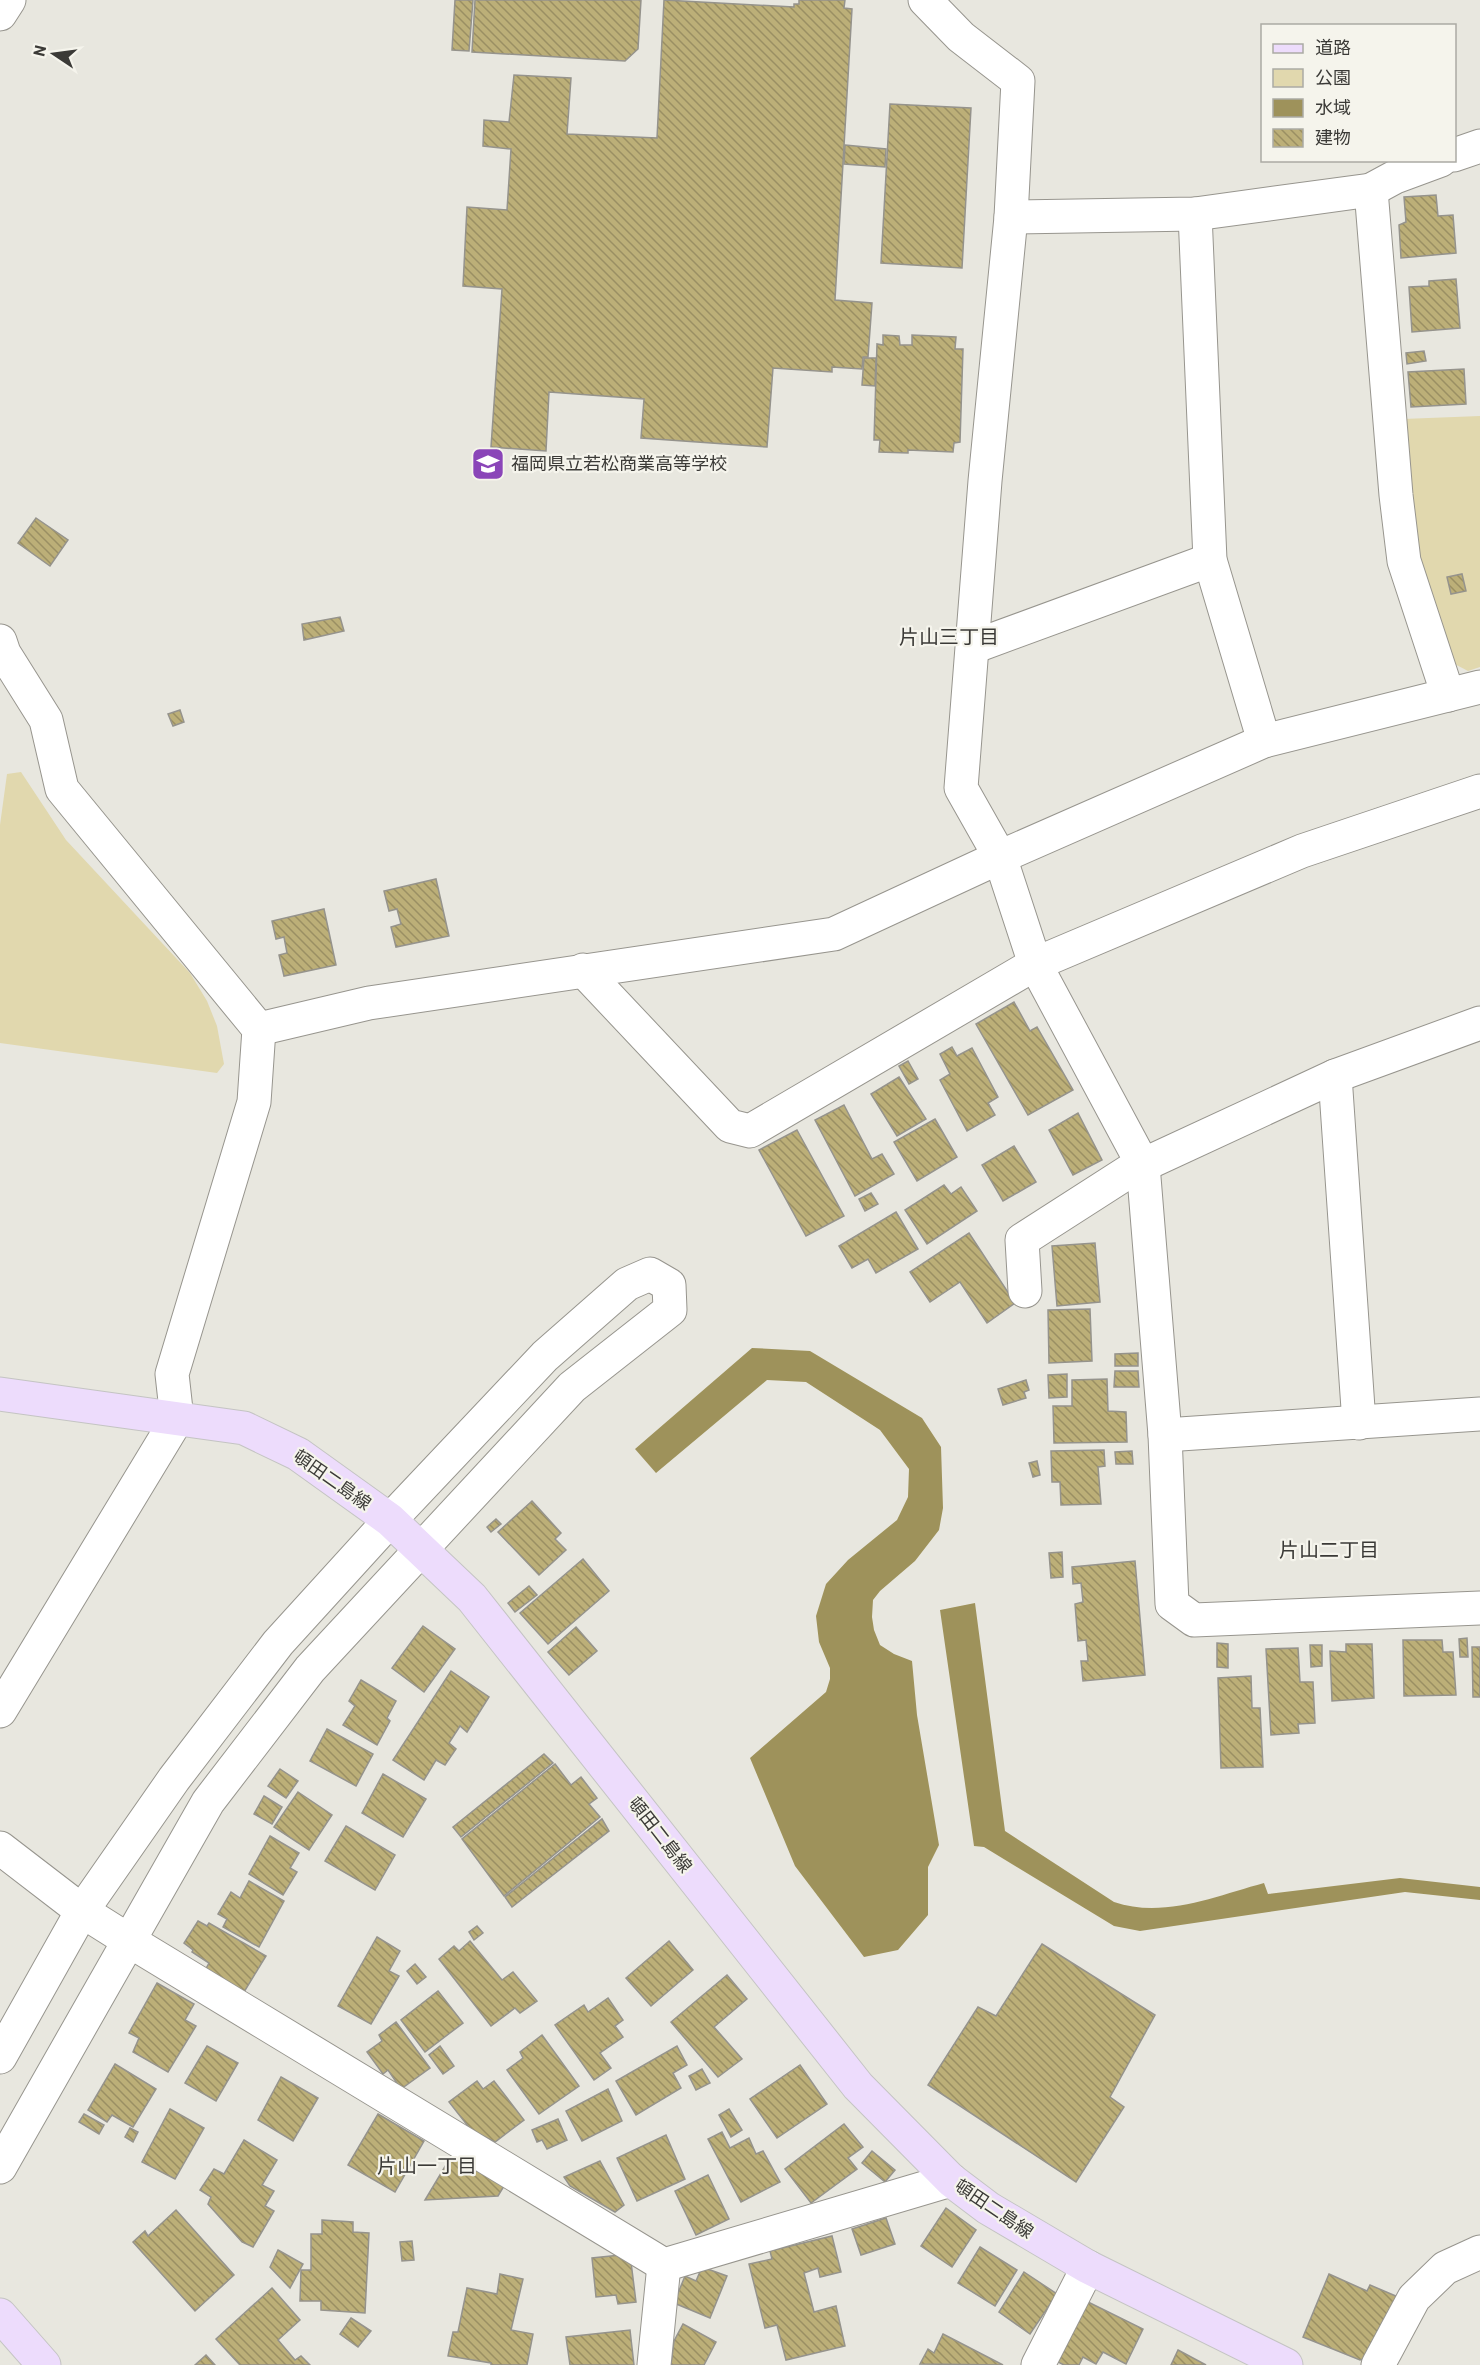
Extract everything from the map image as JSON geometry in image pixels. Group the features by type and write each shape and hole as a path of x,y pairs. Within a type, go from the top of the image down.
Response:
{"main road":[{"name":"頓田二島線","path":"0,1394 244,1428 298,1454 390,1520 472,1598 858,2086 951,2180 988,2208 1088,2267 1286,2365"},
{"path":"0,2315 44,2365"}],"street":[{"path":"0,14 9,0"},
{"path":"926,0 961,37 1018,81 1011,217 985,482 961,788 1000,857 1035,964 1143,1164 1165,1435 1172,1604 1194,1620 1480,1608"},
{"path":"1456,155 1480,146"},
{"path":"1011,217 1195,214 1371,190 1395,177 1436,162"},
{"path":"1371,190 1396,495 1404,561 1448,695"},
{"path":"1195,214 1209,560 1264,741"},
{"path":"973,647 1209,560"},
{"path":"0,1711 177,1419 172,1374 254,1102 259,1029 62,789 46,720 1,658"},
{"path":"259,1029 369,1003 834,934 1000,857 1264,741 1480,687"},
{"path":"582,970 730,1126 750,1131 1035,964 1302,851 1480,790"},
{"path":"1025,1291 1022,1240 1143,1164 1335,1076 1480,1023"},
{"path":"1335,1076 1359,1423"},
{"path":"0,2057 82,1911 174,1779 278,1643 545,1356 627,1284 650,1274 669,1285 670,1310 572,1387 310,1669 208,1802 0,2167"},
{"path":"1165,1435 1480,1414"},
{"path":"0,1848 82,1911 128,1940 664,2265 951,2180"},
{"path":"1378,2365 1414,2298 1445,2268 1480,2252"},
{"path":"654,2365 664,2265"},
{"path":"1038,2365 1088,2267"}],"green space":[{"path":"1480,416 1480,667 1468,671 1445,659 1414,548 1403,419"},
{"path":"21,772 66,840 190,973 207,1001 217,1026 224,1064 217,1073 0,1043 0,825 7,774"}],"water":[{"path":"752,1348 810,1351 922,1418 941,1447 943,1508 939,1530 915,1561 880,1591 873,1600 874,1630 880,1645 912,1661 917,1715 939,1845 928,1867 928,1915 898,1950 864,1957 795,1866 750,1758 826,1692 830,1679 830,1668 819,1642 816,1616 826,1584 848,1560 897,1520 908,1497 909,1469 880,1430 806,1382 767,1380 656,1473 635,1449"},
{"path":"975,1603 1005,1831 1114,1902 1133,1907 1170,1907 1264,1883 1268,1894 1400,1878 1480,1887 1480,1900 1405,1892 1140,1931 1114,1926 984,1847 974,1846 940,1610"}],"building":[{"path":"455,0 473,0 469,51 452,50"},
{"path":"475,0 641,0 638,49 625,61 472,52"},
{"path":"664,0 794,7 794,4 799,4 799,0 845,0 844,8 852,9 835,300 872,303 868,357 863,357 862,369 832,367 832,372 773,368 767,447 641,438 644,399 549,392 546,451 491,447 502,289 463,286 467,207 507,210 511,149 483,146 484,120 509,122 514,75 571,78 567,134 657,138"},
{"path":"890,104 971,108 962,268 881,263"},
{"path":"845,145 886,149 885,167 844,164"},
{"path":"1436,195 1438,216 1453,215 1456,253 1401,258 1399,225 1406,222 1404,197"},
{"path":"1456,279 1460,328 1412,332 1409,287 1429,286 1429,281"},
{"path":"883,335 899,336 900,345 912,345 912,335 956,337 955,349 963,349 960,442 954,443 953,452 908,450 908,453 879,452 880,440 874,440 877,344 883,345"},
{"path":"1424,351 1426,361 1407,364 1406,353"},
{"path":"864,358 876,358 875,386 862,385"},
{"path":"1464,369 1466,404 1411,407 1408,372"},
{"path":"36,518 68,540 50,566 18,543"},
{"path":"1462,574 1466,591 1451,594 1447,577"},
{"path":"340,617 344,631 304,640 302,624"},
{"path":"180,710 184,722 173,726 168,714"},
{"path":"436,879 449,936 396,947 391,927 401,924 397,909 389,911 384,891"},
{"path":"324,909 336,965 284,976 279,955 287,953 284,937 276,939 272,921"},
{"path":"1014,1002 1030,1031 1037,1027 1073,1090 1028,1115 976,1024"},
{"path":"952,1047 957,1056 972,1048 998,1097 988,1103 995,1115 967,1131 940,1080 950,1074 940,1054"},
{"path":"908,1061 918,1079 909,1084 899,1066"},
{"path":"899,1077 926,1119 897,1136 871,1094"},
{"path":"844,1105 872,1159 882,1154 894,1174 855,1196 815,1120"},
{"path":"1078,1113 1102,1160 1073,1175 1049,1130"},
{"path":"935,1119 957,1157 917,1181 894,1142"},
{"path":"797,1130 844,1216 806,1236 759,1150"},
{"path":"1014,1146 1036,1182 1003,1201 982,1165"},
{"path":"944,1185 951,1194 961,1187 977,1211 927,1244 905,1210"},
{"path":"871,1193 878,1204 865,1211 859,1199"},
{"path":"896,1212 918,1249 876,1273 868,1259 852,1268 839,1246"},
{"path":"969,1233 1015,1303 987,1323 960,1282 930,1302 910,1272"},
{"path":"1095,1243 1100,1302 1057,1306 1052,1246"},
{"path":"1090,1309 1092,1361 1049,1363 1048,1310"},
{"path":"1138,1353 1138,1366 1115,1366 1115,1354"},
{"path":"1115,1371 1138,1371 1139,1387 1114,1387"},
{"path":"1067,1374 1067,1397 1049,1398 1048,1375"},
{"path":"1107,1379 1108,1411 1126,1412 1127,1442 1054,1443 1053,1406 1072,1406 1072,1380"},
{"path":"1026,1380 1029,1390 1024,1392 1026,1398 1003,1405 998,1389"},
{"path":"1104,1450 1105,1466 1098,1467 1101,1504 1061,1505 1060,1482 1052,1482 1051,1451"},
{"path":"1132,1451 1133,1464 1116,1464 1115,1452"},
{"path":"1037,1461 1040,1475 1033,1477 1029,1463"},
{"path":"532,1501 561,1533 555,1539 566,1550 539,1575 498,1532"},
{"path":"496,1519 501,1524 491,1532 487,1527"},
{"path":"1062,1552 1063,1577 1051,1578 1049,1553"},
{"path":"583,1559 609,1591 548,1644 520,1613"},
{"path":"1135,1561 1145,1675 1083,1681 1081,1661 1088,1661 1086,1640 1078,1641 1075,1604 1083,1602 1081,1583 1073,1584 1072,1567"},
{"path":"529,1586 537,1595 515,1612 508,1603"},
{"path":"423,1626 455,1649 424,1692 392,1668"},
{"path":"576,1627 597,1651 569,1675 548,1652"},
{"path":"1467,1638 1468,1657 1460,1657 1459,1639"},
{"path":"1403,1640 1442,1640 1443,1652 1453,1652 1456,1695 1404,1696"},
{"path":"1217,1643 1228,1644 1228,1668 1217,1667"},
{"path":"1346,1644 1372,1644 1374,1698 1332,1701 1330,1651 1346,1652"},
{"path":"1310,1645 1322,1645 1322,1666 1311,1667"},
{"path":"1472,1647 1480,1647 1480,1697 1473,1697"},
{"path":"1298,1648 1300,1682 1313,1682 1315,1723 1298,1724 1299,1733 1271,1735 1266,1649"},
{"path":"451,1671 489,1697 467,1732 460,1726 449,1743 456,1749 445,1765 436,1760 424,1780 393,1760"},
{"path":"1251,1676 1252,1708 1260,1708 1263,1767 1221,1768 1218,1678"},
{"path":"361,1680 396,1701 387,1718 390,1721 377,1745 343,1725 355,1706 349,1701"},
{"path":"327,1729 373,1754 356,1786 310,1761"},
{"path":"544,1754 553,1763 461,1837 453,1827"},
{"path":"555,1764 571,1785 581,1777 597,1798 589,1804 600,1817 504,1896 462,1839"},
{"path":"280,1769 298,1781 286,1798 268,1786"},
{"path":"383,1774 426,1799 403,1837 362,1813"},
{"path":"298,1792 332,1815 309,1850 274,1827"},
{"path":"264,1796 282,1807 272,1824 254,1814"},
{"path":"602,1819 609,1831 512,1907 505,1897"},
{"path":"346,1826 395,1855 375,1890 325,1861"},
{"path":"270,1836 299,1853 290,1868 297,1872 283,1895 249,1874"},
{"path":"249,1881 284,1901 259,1947 223,1927 227,1919 218,1914 231,1892 240,1898"},
{"path":"198,1921 207,1926 209,1923 266,1956 241,1997 203,1974 209,1963 192,1952 193,1950 184,1943"},
{"path":"477,1926 483,1933 474,1940 469,1932"},
{"path":"377,1937 400,1951 389,1971 399,1976 371,2024 338,2006"},
{"path":"470,1941 502,1980 513,1972 537,2001 520,2013 515,2008 491,2026 439,1959 454,1946 459,1951"},
{"path":"669,1941 693,1970 651,2006 626,1978"},
{"path":"1042,1944 1155,2015 1110,2097 1124,2107 1076,2182 928,2085 978,2007 996,2016"},
{"path":"415,1964 426,1977 417,1984 407,1971"},
{"path":"727,1975 747,1999 714,2027 742,2059 718,2077 671,2022"},
{"path":"157,1983 194,2004 185,2020 196,2026 168,2072 133,2052 139,2038 129,2033"},
{"path":"438,1991 463,2023 425,2052 401,2020"},
{"path":"608,1998 623,2020 615,2026 623,2037 600,2053 611,2068 594,2080 555,2025 584,2005 588,2012"},
{"path":"396,2022 430,2068 401,2089 388,2070 383,2074 367,2052 382,2041 379,2035"},
{"path":"542,2035 579,2086 539,2114 507,2070 523,2058 520,2052"},
{"path":"207,2046 238,2063 216,2101 185,2083"},
{"path":"440,2046 454,2066 443,2074 429,2055"},
{"path":"677,2046 687,2065 673,2073 681,2088 636,2115 616,2081"},
{"path":"115,2064 156,2089 133,2127 112,2115 107,2122 88,2110"},
{"path":"800,2065 827,2104 777,2138 750,2099"},
{"path":"702,2069 710,2083 696,2090 689,2076"},
{"path":"281,2077 318,2098 293,2141 258,2120"},
{"path":"477,2081 483,2089 494,2081 524,2120 495,2142 471,2130 449,2102"},
{"path":"608,2089 622,2121 582,2141 566,2111"},
{"path":"170,2109 204,2128 175,2179 142,2162"},
{"path":"729,2109 742,2130 731,2137 719,2115"},
{"path":"84,2114 104,2125 99,2134 79,2122"},
{"path":"378,2114 424,2141 395,2192 348,2165"},
{"path":"558,2119 567,2140 547,2149 542,2140 537,2142 532,2130"},
{"path":"844,2124 863,2147 848,2158 857,2169 811,2203 785,2169"},
{"path":"130,2128 138,2132 133,2142 125,2137"},
{"path":"722,2132 730,2148 749,2138 756,2154 763,2151 780,2182 741,2202 708,2139"},
{"path":"666,2135 685,2179 637,2201 617,2158"},
{"path":"244,2140 277,2160 262,2185 274,2191 265,2206 274,2211 253,2247 242,2242 208,2204 211,2197 200,2190 214,2169 224,2174"},
{"path":"872,2151 895,2170 885,2182 862,2163"},
{"path":"453,2153 504,2186 498,2196 425,2200"},
{"path":"600,2161 624,2205 615,2212 570,2186 564,2177"},
{"path":"708,2175 729,2219 696,2235 675,2191"},
{"path":"946,2208 976,2230 952,2267 921,2246"},
{"path":"176,2210 234,2275 195,2311 133,2242 145,2231 148,2236"},
{"path":"886,2218 895,2244 861,2255 852,2229"},
{"path":"322,2220 353,2222 353,2232 369,2233 365,2313 321,2310 321,2301 300,2301 301,2270 311,2270 311,2234 322,2234"},
{"path":"832,2236 841,2272 820,2277 818,2268 804,2273 814,2312 836,2306 845,2346 786,2360 777,2325 765,2328 749,2264 772,2259 770,2251"},
{"path":"412,2241 414,2260 402,2261 400,2242"},
{"path":"980,2247 1017,2270 995,2306 958,2283"},
{"path":"278,2250 303,2264 290,2288 270,2267"},
{"path":"630,2254 636,2302 618,2304 616,2295 596,2297 592,2258"},
{"path":"702,2267 727,2276 710,2318 674,2303 685,2276 696,2281"},
{"path":"1024,2272 1057,2294 1030,2334 999,2312"},
{"path":"500,2274 523,2279 511,2330 533,2334 527,2365 491,2365 491,2363 448,2356 453,2332 458,2332 467,2288 497,2294"},
{"path":"1329,2274 1367,2291 1370,2285 1398,2297 1374,2356 1360,2360 1303,2337"},
{"path":"272,2288 300,2320 278,2340 295,2360 301,2356 310,2365 240,2365 216,2339"},
{"path":"1086,2301 1143,2329 1126,2364 1103,2352 1096,2364 1083,2357 1079,2365 1064,2365 1056,2361"},
{"path":"351,2318 371,2331 358,2347 340,2334"},
{"path":"683,2324 716,2342 704,2365 671,2365 674,2341"},
{"path":"630,2330 634,2365 570,2365 566,2337"},
{"path":"943,2334 1003,2365 920,2364 928,2349 934,2353"},
{"path":"1178,2350 1206,2365 1171,2365"},
{"path":"206,2355 215,2365 195,2365"}],"place":[{"name":"福岡県立若松商業高等学校","path":"488,464"}],"district":[{"name":"片山三丁目","path":"949,637"},
{"name":"片山二丁目","path":"1329,1550"},
{"name":"片山一丁目","path":"427,2166"}]}
